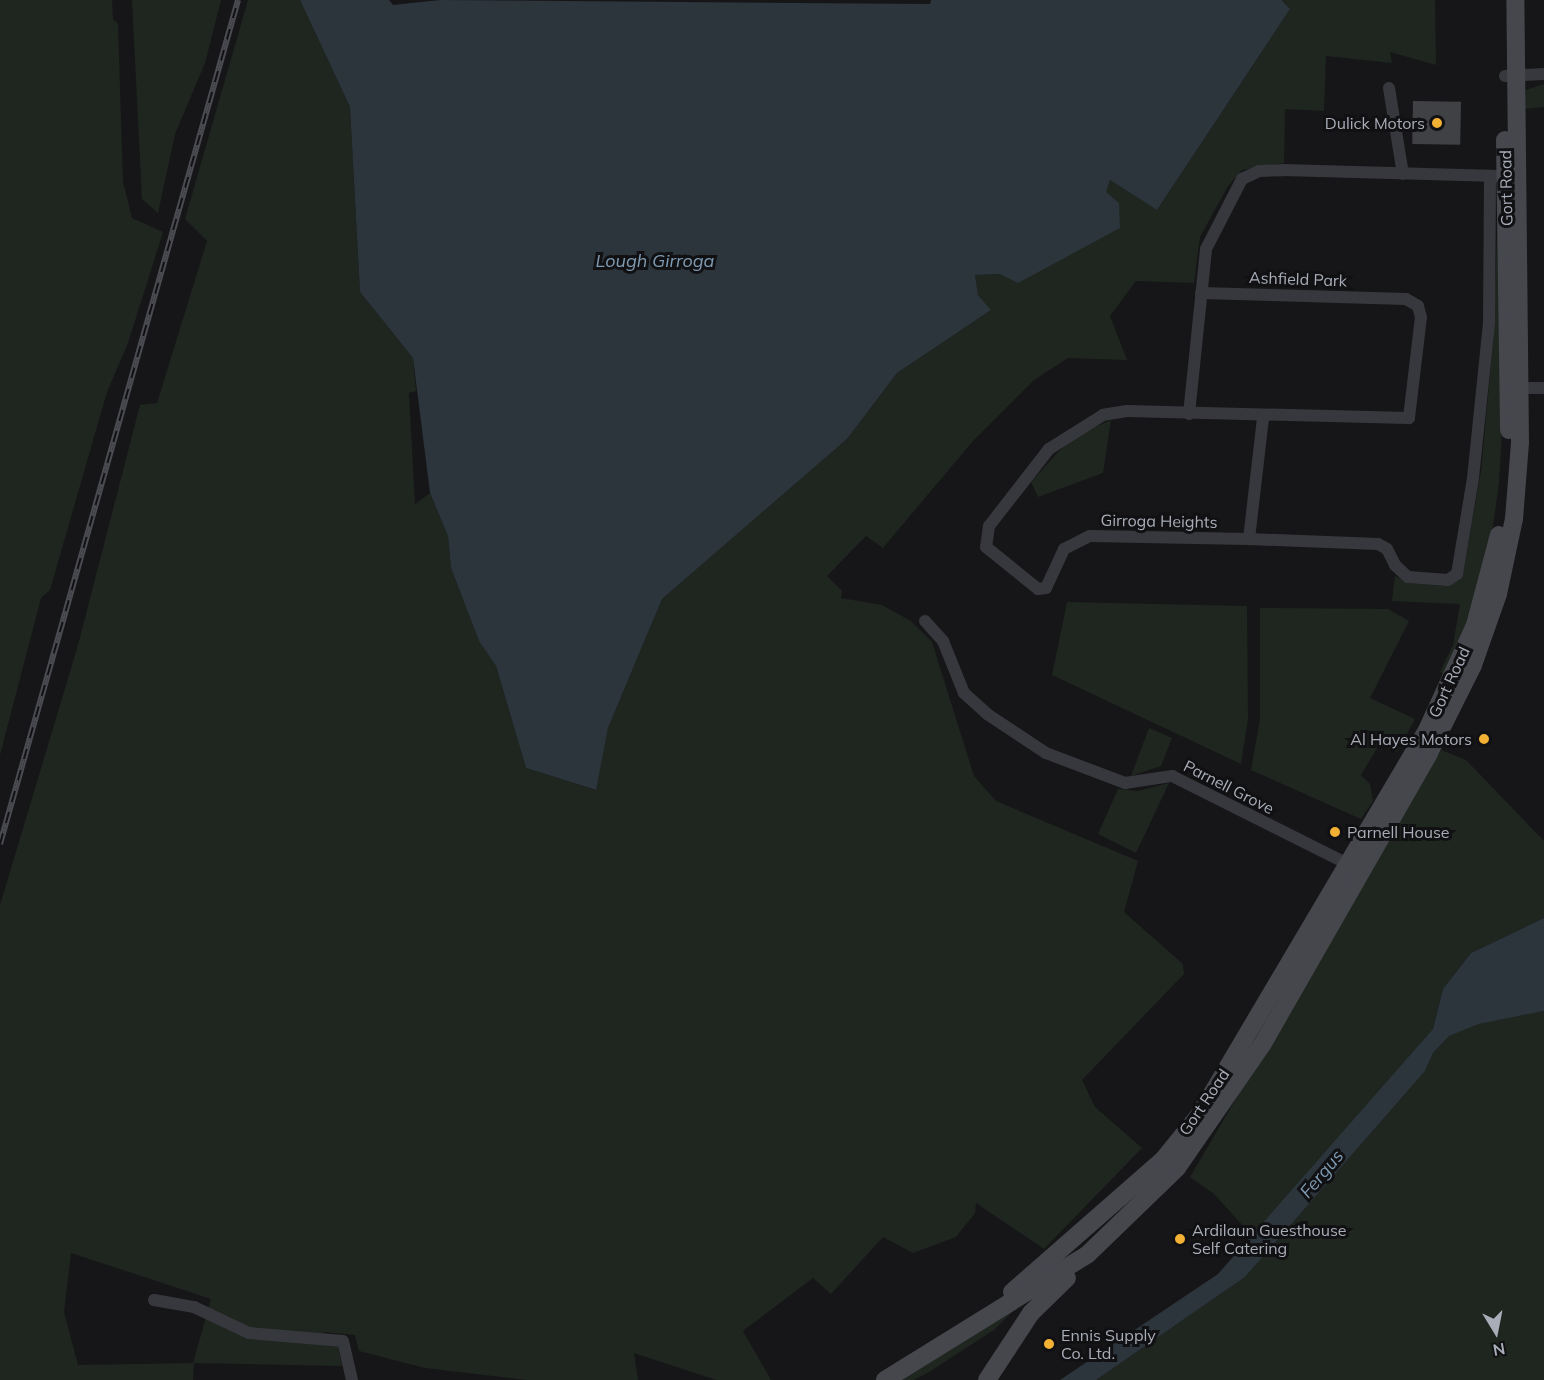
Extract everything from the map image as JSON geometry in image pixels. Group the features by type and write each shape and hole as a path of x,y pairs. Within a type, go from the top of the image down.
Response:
{"main road":[{"name":"Gort Road","path":"1504,0 1510,76"},
{"name":"Gort Road","path":"1022,1300 1162,1160 1200,1113 1356,868 1473,665 1498,594 1514,519 1515,388 1505,176 1515,0"},
{"name":"Gort Road","path":"1356,868 1427,730 1475,625 1502,521 1515,388"},
{"path":"887,1379 1022,1300 1088,1254 1177,1168 1215,1119 1356,868"},
{"path":"987,1380 1022,1300"}],"street":[{"path":"1510,76 1544,75"},
{"path":"1389,88 1403,174"},
{"path":"1188,414 1206,249 1242,179 1271,171 1505,176 1473,478 1457,574 1448,580 1408,577 1395,565 1388,549 1378,544 1249,539 1263,417"},
{"name":"Ashfield Park","path":"1188,414 1409,418 1421,317 1418,306 1406,299 1201,293"},
{"path":"1515,388 1544,388"},
{"name":"Girroga Heights","path":"1188,414 1127,411 1103,415 1077,428 1049,449 1024,478 989,526 986,547 1038,589 1046,588 1064,549 1090,536 1249,539"},
{"name":"Parnell Grove","path":"925,621 943,641 964,693 987,714 1046,753 1125,783 1172,776 1356,868"},
{"path":"154,1300 194,1307 249,1333 343,1341 352,1380"}],"shaded area":[{"path":"0,0 112,0 113,19 118,24 123,182 132,218 163,232 128,343 107,392 50,590 41,598 0,755"},
{"path":"132,0 221,0 205,63 175,134 158,213 142,199"},
{"path":"248,0 300,0 350,107 360,292 413,358 416,391 409,393 415,504 430,493 448,536 451,568 479,641 496,666 526,768 595,790 608,728 662,599 847,439 897,373 991,310 978,295 975,275 1000,274 1105,192 1110,180 1157,210 1290,9 1283,0 1435,0 1436,65 1390,52 1392,63 1326,56 1324,111 1285,109 1284,163 1242,170 1228,186 1200,237 1194,283 1136,281 1110,316 1127,360 1068,358 1034,380 973,441 883,548 866,536 827,576 842,591 841,598 882,605 911,621 932,642 974,776 996,801 1138,861 1124,912 1183,964 1184,974 1082,1080 1095,1107 1142,1148 1044,1249 976,1203 975,1213 956,1237 913,1253 883,1237 831,1294 813,1278 743,1331 771,1380 716,1380 634,1353 638,1380 528,1380 425,1368 359,1351 355,1335 324,1332 338,1347 342,1366 194,1363 193,1380 0,1380 0,905 78,645 140,405 157,403 207,241 185,219","holes":["71,1253 211,1299 193,1363 78,1365 64,1312"]},
{"path":"1544,84 1544,107 1523,109 1526,90"},
{"path":"1499,184 1504,396 1499,483 1489,555 1470,625 1446,675 1440,672 1453,645 1460,604 1392,601 1395,576 1409,583 1445,586 1463,573 1481,471 1493,342"},
{"path":"1111,420 1103,473 1038,497 1031,482 1058,452 1077,435"},
{"path":"1067,602 1247,606 1248,719 1241,764 1052,675"},
{"path":"1260,608 1388,609 1409,621 1370,698 1415,719 1397,752 1379,745 1361,775 1370,784 1373,801 1361,819 1251,770 1260,719"},
{"path":"1149,728 1172,738 1161,766 1131,776"},
{"path":"1441,750 1466,760 1544,841 1544,918 1471,953 1443,989 1433,1029 1254,1238 1214,1194 1190,1177"},
{"path":"1169,783 1136,853 1098,834 1118,789 1138,791"},
{"path":"1544,1011 1544,1380 1096,1380 1245,1277 1425,1071 1433,1053 1449,1036 1479,1024"},
{"path":"1016,1308 994,1330 929,1372 914,1380 897,1380"}],"water":[{"name":"Lough Girroga","path":"300,0 389,0 393,5 440,0 930,4 931,0 1282,0 1290,9 1157,210 1110,180 1106,192 1119,203 1120,228 1018,283 1000,274 975,275 978,295 991,310 897,373 847,439 662,599 608,728 596,790 526,768 496,666 479,641 451,568 448,536 430,493 413,358 360,292 350,107"},
{"name":"Fergus","path":"1544,918 1544,1011 1479,1024 1449,1036 1433,1053 1425,1071 1245,1277 1096,1380 1060,1380 1218,1274 1433,1029 1443,989 1471,953"}],"building":[{"name":"Dulick Motors","path":"1413,101 1461,102 1460,145 1412,144"}],"railway":[{"path":"0,844 238,0"}],"place":[{"name":"Dulick Motors","path":"1437,123"},
{"name":"Al Hayes Motors","path":"1484,739"},
{"name":"Parnell House","path":"1335,832"},
{"name":"Ardilaun Guesthouse Self Catering","path":"1180,1239"},
{"name":"Ennis Supply Co. Ltd.","path":"1049,1344"}]}
